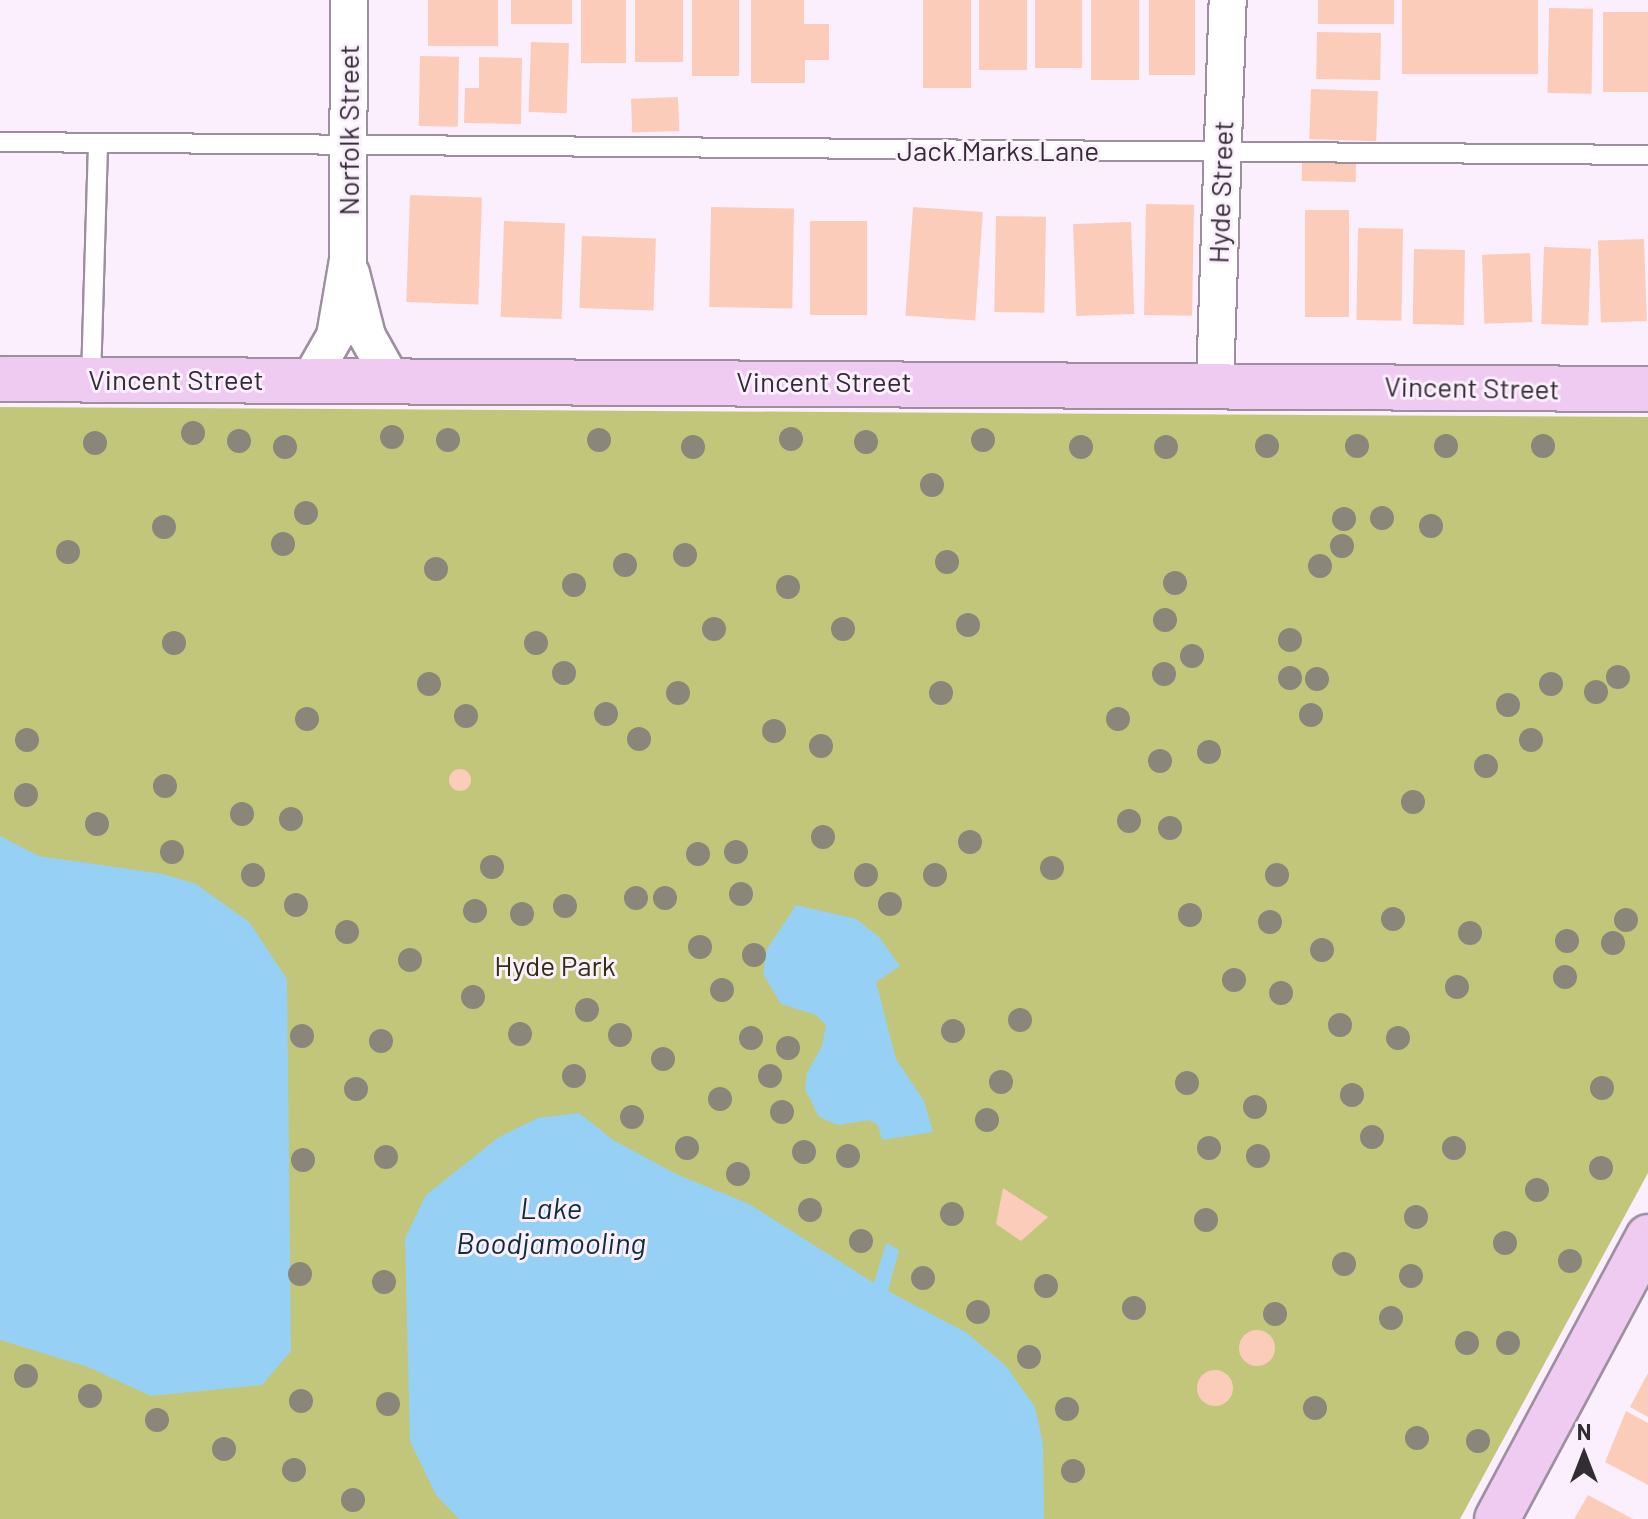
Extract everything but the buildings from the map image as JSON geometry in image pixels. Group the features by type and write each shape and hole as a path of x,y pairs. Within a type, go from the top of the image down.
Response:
{"main road":[{"name":"Vincent Street","path":"0,379 1215,383 1648,389"},
{"path":"1497,1519 1648,1237"}],"street":[{"name":"Norfolk Street","path":"311,378 335,336 348,260 349,0"},
{"name":"Hyde Street","path":"1215,383 1228,0"},
{"name":"Norfolk Street","path":"348,260 367,336 391,379"}],"lane":[{"name":"Jack Marks Lane","path":"0,142 1648,155"},
{"path":"91,380 98,143"}],"green space":[{"name":"Hyde Park","path":"0,407 1648,417 1648,1173 1460,1519 0,1519"}],"water":[{"path":"0,836 39,856 163,874 196,884 249,922 287,979 291,1351 262,1385 151,1396 88,1367 0,1340"},
{"path":"796,905 856,919 879,937 900,966 876,982 896,1059 924,1101 933,1132 882,1140 878,1125 869,1120 838,1125 819,1117 805,1089 807,1073 822,1046 826,1025 816,1015 781,1004 763,974 767,949"},
{"name":"Lake Boodjamooling","path":"579,1113 613,1140 676,1174 749,1204 874,1283 886,1243 899,1250 888,1291 967,1333 1006,1366 1035,1407 1043,1444 1044,1519 459,1519 436,1495 410,1441 405,1238 426,1195 499,1137 538,1118"}]}
